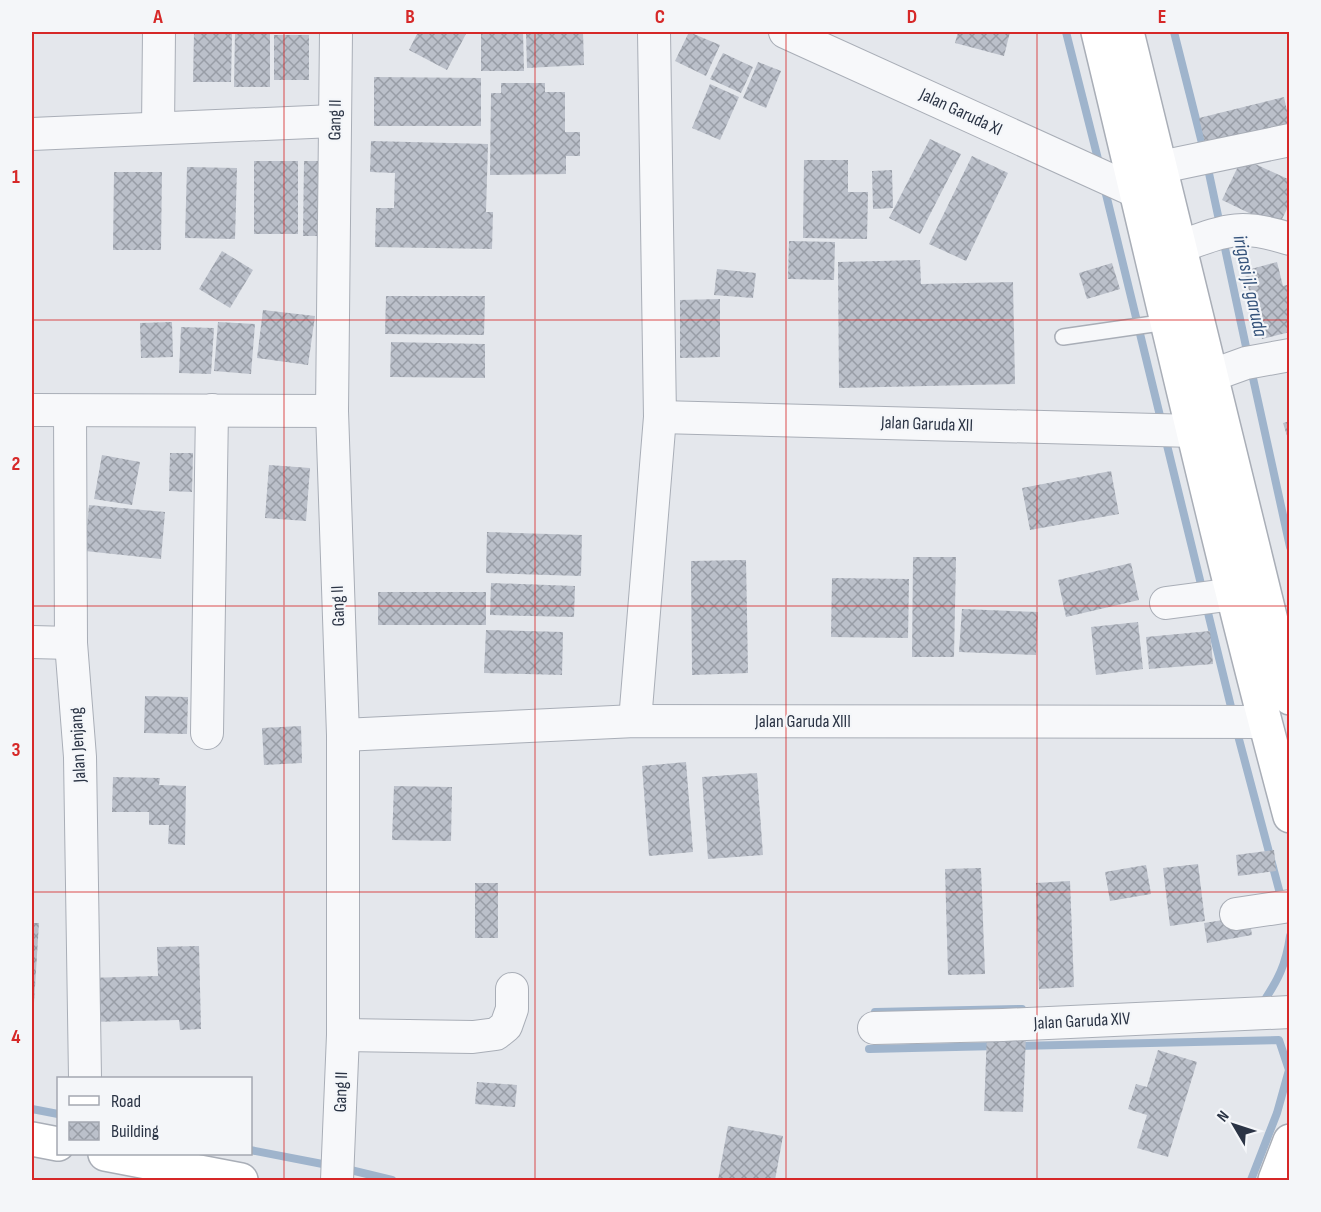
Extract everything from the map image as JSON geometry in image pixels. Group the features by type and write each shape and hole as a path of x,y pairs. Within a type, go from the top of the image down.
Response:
{"main road":[{"path":"1098,32 1179,247 1290,698"},
{"path":"1127,32 1155,183 1167,322 1264,722 1290,816"},
{"path":"32,1139 57,1144"},
{"path":"1275,1180 1290,1141"},
{"path":"110,1155 228,1180"}],"street":[{"path":"158,128 159,32"},
{"name":"Gang II","path":"336,32 332,411 343,735 343,1035 337,1180"},
{"path":"634,721 660,417 654,32"},
{"name":"Jalan Garuda XI","path":"785,32 1155,183"},
{"path":"32,134 334,120"},
{"path":"1155,183 1207,159 1290,140"},
{"path":"1179,247 1222,232 1253,229 1290,239"},
{"path":"1210,376 1267,359"},
{"path":"32,410 332,411"},
{"path":"207,734 212,410"},
{"name":"Jalan Jenjang","path":"70,411 71,643 80,757 85,1077"},
{"name":"Jalan Garuda XII","path":"660,417 1194,431"},
{"path":"1166,603 1234,594"},
{"path":"32,642 71,643"},
{"name":"Jalan Garuda XIII","path":"343,735 634,721 1264,722"},
{"path":"1236,914 1290,906"},
{"path":"343,1035 473,1037 496,1034 506,1026 512,1009 512,989"},
{"name":"Jalan Garuda XIV","path":"874,1028 1015,1025 1290,1012"}],"lane":[{"path":"1063,337 1167,322"}],"building":[{"path":"235,32 270,32 270,87 234,87"},
{"path":"418,32 467,32 447,70 409,50"},
{"path":"481,32 523,32 524,71 481,71"},
{"path":"526,32 583,32 584,65 527,68"},
{"path":"689,32 720,45 706,76 675,61"},
{"path":"958,32 1010,32 1004,56 955,43"},
{"path":"194,33 232,33 231,82 193,82"},
{"path":"274,35 309,35 309,80 274,80"},
{"path":"723,53 753,67 741,93 710,79"},
{"path":"758,62 781,71 766,108 743,98"},
{"path":"374,77 481,78 481,126 374,126"},
{"path":"501,83 545,83 545,92 565,92 565,132 580,132 580,156 566,156 566,174 490,175 491,93 501,93"},
{"path":"710,84 739,97 720,140 692,128"},
{"path":"1284,97 1290,125 1206,147 1199,118"},
{"path":"930,139 961,154 920,234 889,218"},
{"path":"371,141 488,144 486,212 493,212 492,249 375,247 376,208 394,208 395,173 370,172"},
{"path":"972,156 1008,173 966,261 929,244"},
{"path":"1242,158 1290,180 1290,203 1278,227 1222,200"},
{"path":"804,160 848,160 848,192 868,192 867,239 803,238"},
{"path":"254,161 298,161 298,234 254,234"},
{"path":"304,161 333,161 332,236 303,236"},
{"path":"187,167 237,168 235,239 185,238"},
{"path":"892,170 893,208 873,209 872,171"},
{"path":"114,172 162,172 161,250 113,250"},
{"path":"789,241 835,242 834,280 788,279"},
{"path":"222,251 253,270 230,308 199,289"},
{"path":"920,260 921,284 1013,282 1015,384 839,388 838,262"},
{"path":"1277,262 1283,286 1290,284 1290,332 1262,339 1244,271"},
{"path":"1112,263 1120,289 1087,299 1079,273"},
{"path":"717,269 756,273 753,298 714,295"},
{"path":"386,296 485,296 484,335 385,334"},
{"path":"720,299 720,357 680,358 680,300"},
{"path":"263,310 315,316 308,365 257,358"},
{"path":"172,322 173,357 141,358 140,323"},
{"path":"218,322 255,324 251,374 214,371"},
{"path":"181,327 214,328 211,374 179,373"},
{"path":"391,342 485,344 485,378 390,377"},
{"path":"1290,421 1290,442 1289,442 1283,423"},
{"path":"170,453 193,453 192,492 169,491"},
{"path":"102,455 140,462 132,505 94,499"},
{"path":"269,465 310,468 306,521 265,518"},
{"path":"1111,471 1119,514 1030,530 1022,488"},
{"path":"89,505 165,512 161,559 85,551"},
{"path":"487,532 582,535 581,576 486,573"},
{"path":"913,557 956,557 954,657 912,657"},
{"path":"746,560 748,673 692,675 691,561"},
{"path":"1131,563 1139,600 1066,617 1058,580"},
{"path":"832,578 909,579 908,638 831,637"},
{"path":"491,583 575,586 574,617 490,615"},
{"path":"378,592 486,592 486,625 378,625"},
{"path":"962,609 1038,612 1036,655 959,652"},
{"path":"1138,622 1143,669 1096,675 1091,627"},
{"path":"486,630 563,632 562,675 484,673"},
{"path":"1210,631 1213,664 1149,669 1146,637"},
{"path":"145,696 188,697 187,734 144,733"},
{"path":"301,726 302,763 264,765 262,728"},
{"path":"686,762 693,852 649,856 642,766"},
{"path":"757,773 763,855 708,859 702,777"},
{"path":"113,777 160,778 159,785 186,786 185,845 168,844 169,825 149,825 149,812 112,812"},
{"path":"394,786 452,787 451,841 392,840"},
{"path":"1274,850 1276,871 1238,876 1236,855"},
{"path":"1198,864 1205,921 1170,926 1163,868"},
{"path":"1146,865 1151,894 1110,901 1105,872"},
{"path":"981,868 985,974 948,975 945,869"},
{"path":"1070,881 1074,987 1039,989 1036,883"},
{"path":"475,883 498,883 498,938 475,938"},
{"path":"1249,916 1252,935 1207,943 1204,923"},
{"path":"32,923 39,923 33,1019 32,1019"},
{"path":"199,946 201,1029 180,1030 179,1020 88,1022 87,978 158,976 157,947"},
{"path":"987,1033 1026,1034 1023,1112 984,1111"},
{"path":"1158,1050 1197,1062 1168,1157 1137,1148 1147,1115 1128,1109 1136,1084 1147,1087"},
{"path":"477,1082 517,1085 515,1107 475,1104"},
{"path":"728,1126 783,1136 775,1180 718,1180"}],"waterway":[{"path":"1066,32 1100,167"},
{"name":"irigasi jl. garuda","path":"1174,32 1204,151"},
{"name":"irigasi jl. garuda","path":"1207,164 1248,356"},
{"path":"1104,186 1162,424"},
{"name":"irigasi jl. garuda","path":"1251,369 1290,547"},
{"path":"1165,437 1233,715"},
{"path":"1236,728 1282,901"},
{"path":"1260,1004 1277,980 1290,936"},
{"path":"875,1012 1022,1009"},
{"path":"1017,1046 1279,1040 1289,1070 1277,1113 1251,1180"},
{"path":"869,1049 998,1046"},
{"path":"32,1109 57,1114"},
{"path":"252,1150 392,1180"}]}
